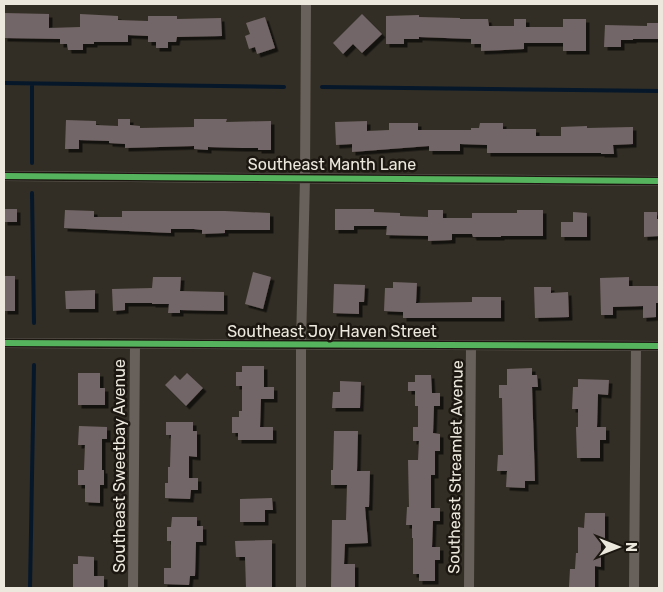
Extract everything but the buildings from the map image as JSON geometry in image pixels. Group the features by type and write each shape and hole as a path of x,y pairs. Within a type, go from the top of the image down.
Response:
{"street":[{"path":"301,588 301,344 305,178 306,4"},
{"name":"Southeast Manth Lane","path":"4,176 659,181"},
{"name":"Southeast Joy Haven Street","path":"4,344 659,346"},
{"name":"Southeast Sweetbay Avenue","path":"133,588 135,344"},
{"name":"Southeast Streamlet Avenue","path":"469,588 471,346"},
{"path":"634,588 636,346"}],"waterway":[{"path":"4,83 284,87"},
{"path":"32,84 32,163"},
{"path":"322,87 659,91"},
{"path":"32,193 34,323"},
{"path":"30,588 34,365"}],"cycle path":[{"path":"4,176 659,181"},
{"path":"4,343 659,346"}]}
